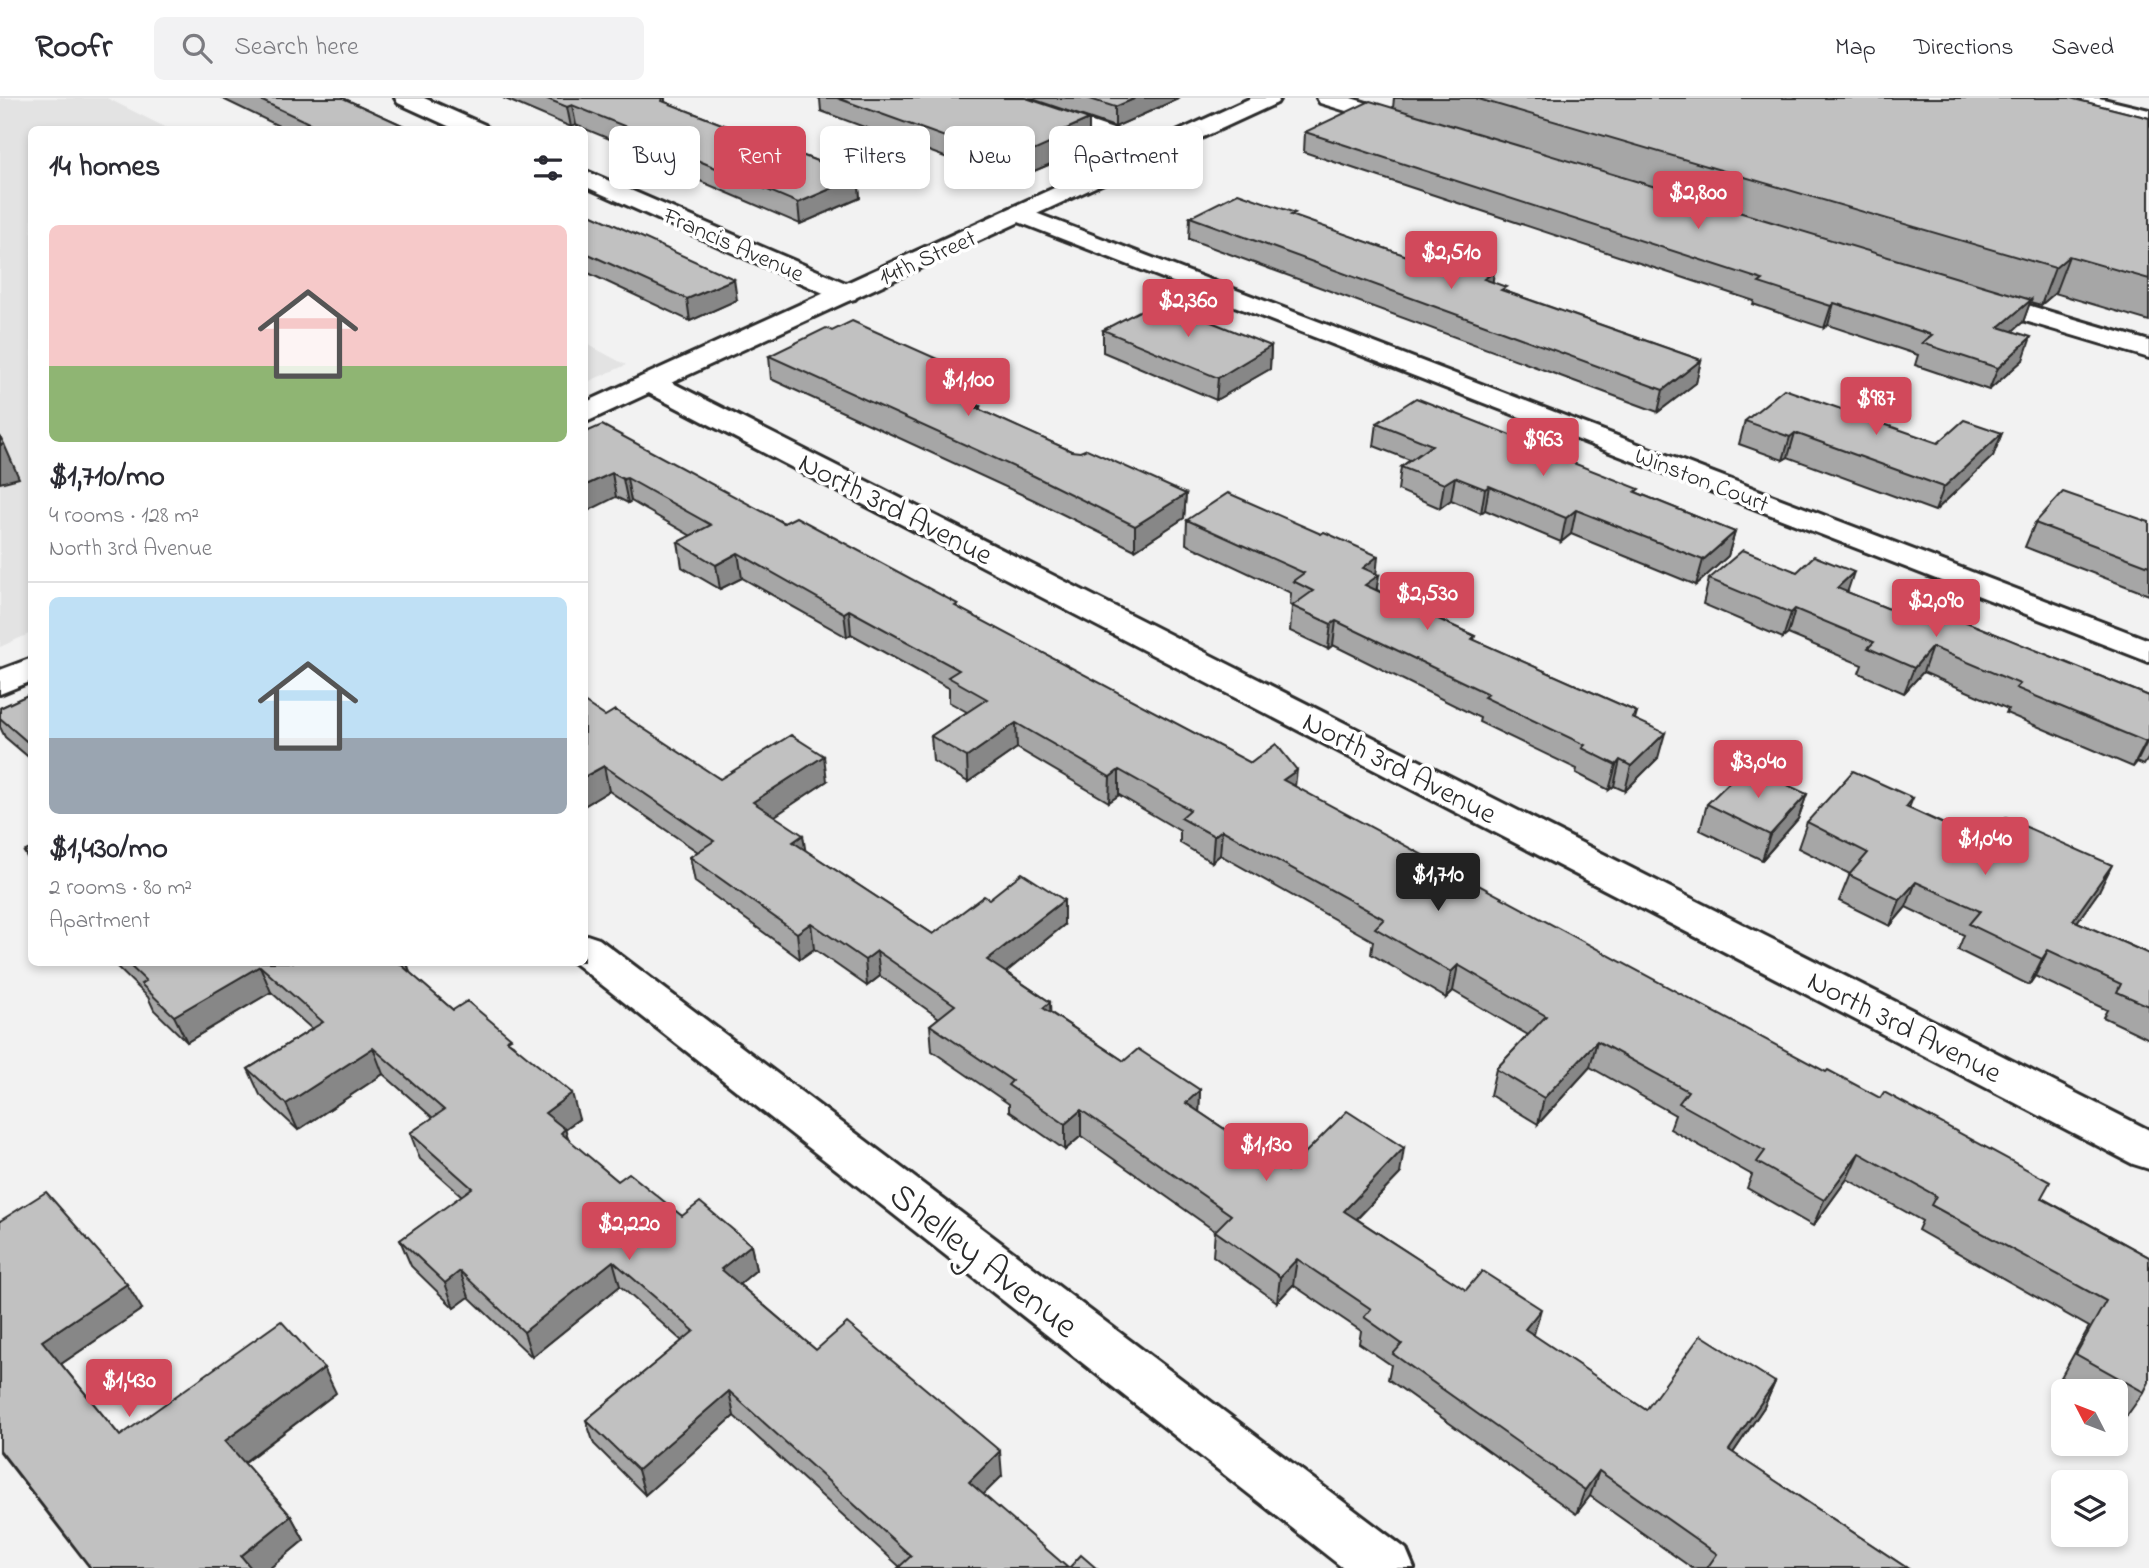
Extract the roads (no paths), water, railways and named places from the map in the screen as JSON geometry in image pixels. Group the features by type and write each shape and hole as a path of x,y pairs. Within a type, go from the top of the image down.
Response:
{"street":[{"path":"406,98 468,126"},
{"path":"1000,98 1082,126"},
{"name":"14th Street","path":"1203,129 1269,98"},
{"path":"1328,98 1429,129"},
{"path":"2073,98 2149,117"},
{"name":"Francis Avenue","path":"588,179 846,293"},
{"name":"14th Street","path":"588,412 1074,189"},
{"name":"Winston Court","path":"1020,214 2149,652"},
{"path":"1949,289 2149,350"},
{"name":"North 3rd Avenue","path":"651,383 2149,1151"},
{"path":"0,683 28,670"},
{"name":"Shelley Avenue","path":"588,953 1386,1568"}]}
